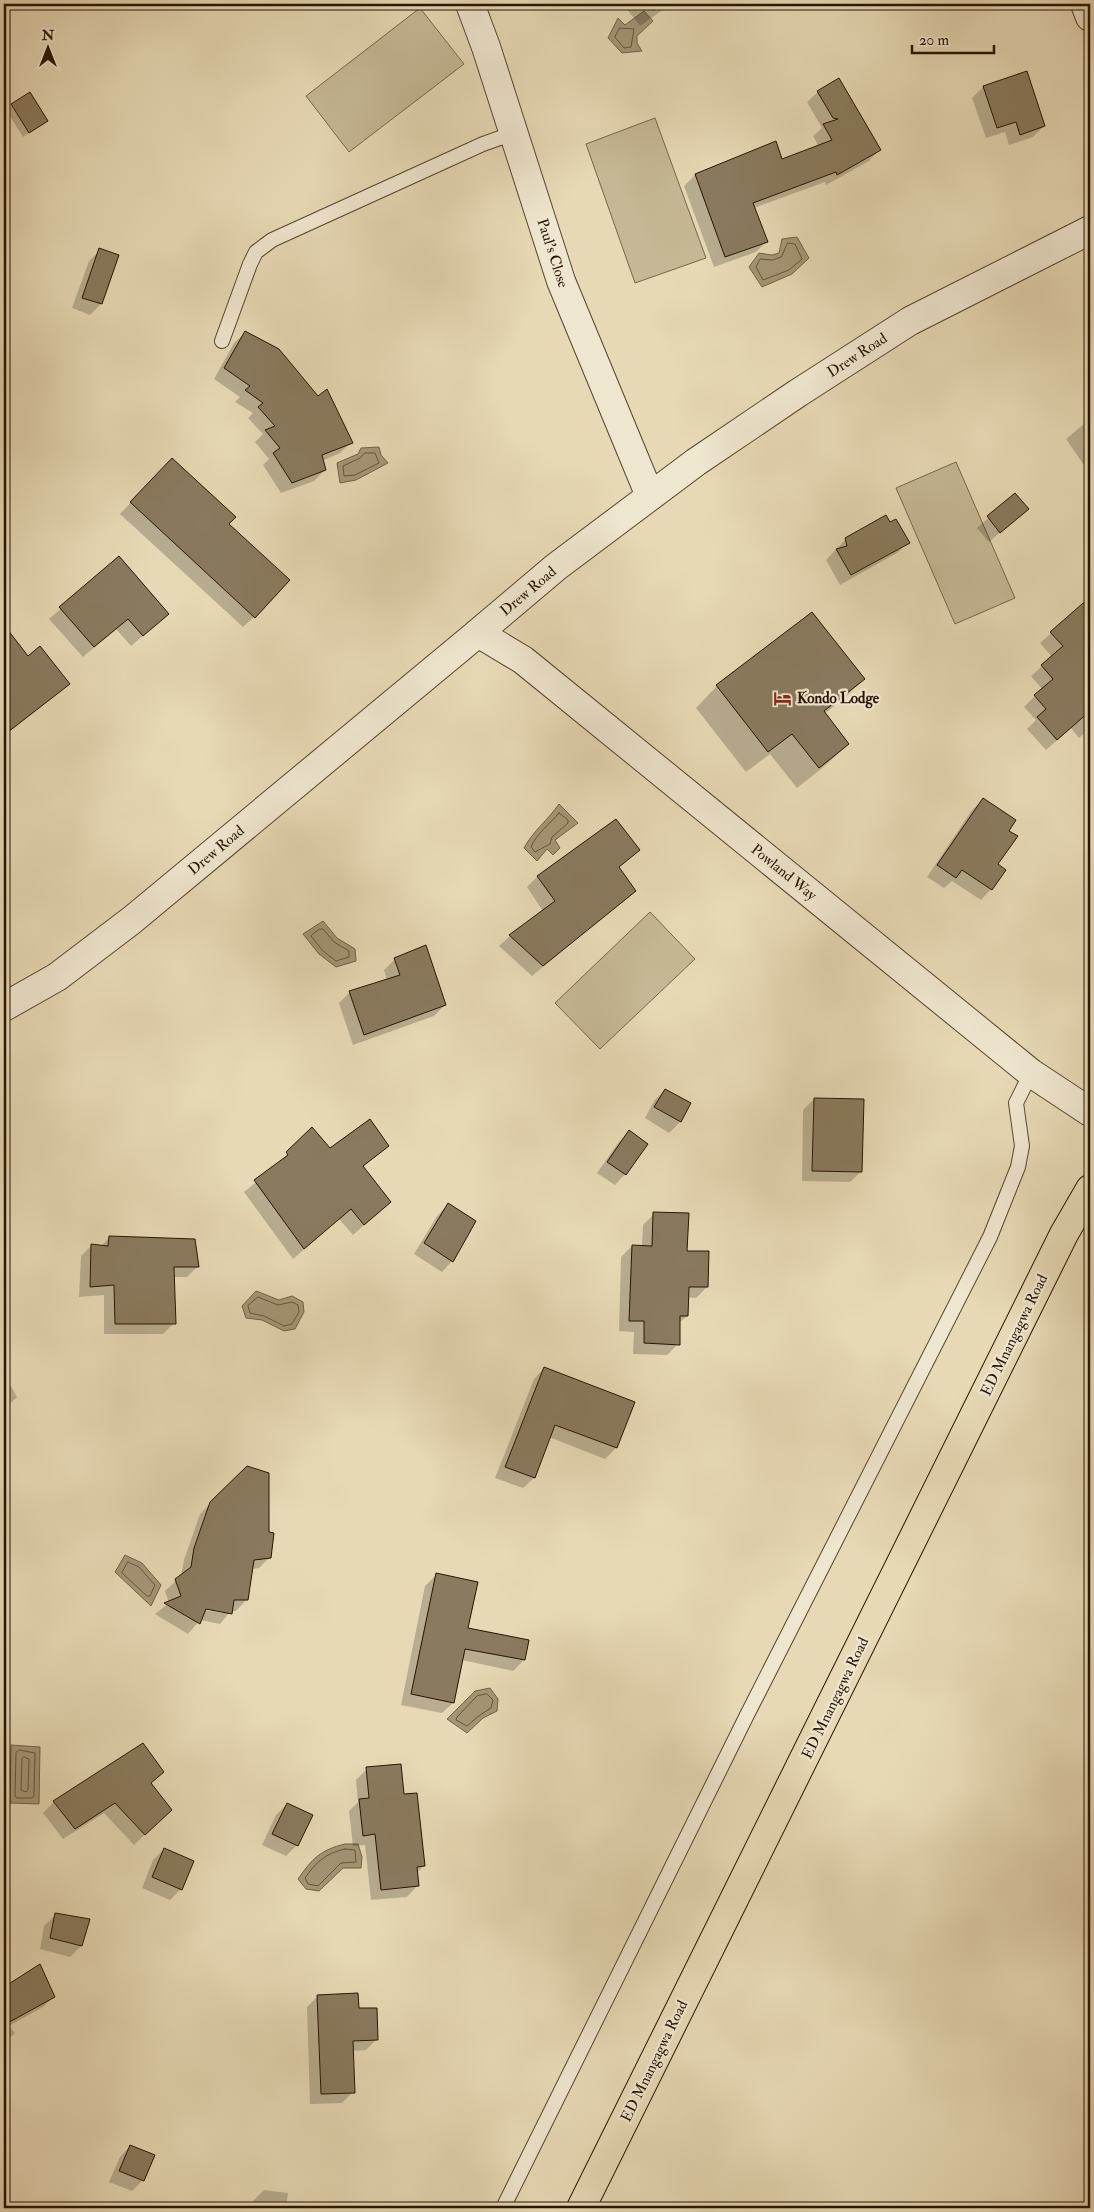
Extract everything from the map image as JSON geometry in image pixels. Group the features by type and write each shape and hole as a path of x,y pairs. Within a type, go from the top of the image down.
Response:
{"highway":[{"name":"ED Mnangagwa Road","path":"581,2208 1064,1234 1090,1189"}],"street":[{"name":"Paul's Close","path":"470,4 486,47 561,280 650,496"},
{"path":"1085,4 1090,17"},
{"name":"Drew Road","path":"4,1007 57,976 132,920 556,568 696,462 910,320 1090,230"},
{"name":"Powland Way","path":"478,633 523,660 1032,1073 1090,1112"}],"lane":[{"path":"222,341 250,264 256,252 272,240 483,144 514,133"},
{"path":"504,2208 747,1715 990,1237 1018,1168 1022,1146 1016,1103 1032,1073"}],"shaded area":[{"path":"420,8 464,64 349,152 306,96"},
{"path":"655,118 706,258 635,283 586,144"},
{"path":"956,462 1015,598 955,624 896,488"},
{"path":"650,912 695,959 600,1049 555,1003"}],"water":[{"path":"644,11 653,21 637,36 637,43 642,51 622,53 608,38 618,18 625,25"},
{"path":"797,237 809,258 792,274 762,287 749,267 759,253 772,255 779,253 782,239"},
{"path":"379,447 381,455 388,463 356,480 340,483 337,463 358,454 361,448"},
{"path":"559,804 578,823 555,840 560,848 553,855 547,849 537,861 524,848"},
{"path":"323,921 337,938 355,949 356,961 336,967 319,954 303,934"},
{"path":"256,1291 279,1300 292,1296 303,1302 304,1312 295,1329 284,1331 262,1320 246,1318 242,1306"},
{"path":"125,1555 142,1563 161,1585 151,1606 115,1572"},
{"path":"490,1688 498,1699 497,1711 483,1718 467,1733 447,1719 475,1691"},
{"path":"11,1745 40,1747 39,1804 10,1803"},
{"path":"345,1844 358,1844 362,1857 361,1868 343,1868 319,1891 306,1889 298,1879 308,1866 323,1852"}],"building":[{"path":"1027,71 1045,126 1020,135 1016,122 997,128 983,86"},
{"path":"839,78 881,150 837,175 836,172 753,203 768,242 725,257 695,174 776,141 782,159 832,140 823,124 838,119 833,118 817,91"},
{"path":"30,92 48,121 29,133 11,104"},
{"path":"99,248 119,255 102,304 82,298"},
{"path":"245,331 279,349 318,396 327,389 353,443 322,455 326,470 292,483 273,453 280,448 265,430 275,426 258,407 263,403 245,390 250,386 224,368"},
{"path":"172,458 236,517 229,524 290,580 255,618 130,502"},
{"path":"1015,493 1029,509 1000,533 987,516"},
{"path":"886,515 890,522 896,519 910,543 851,575 836,549 847,546 845,538"},
{"path":"119,556 169,614 143,636 128,619 94,647 59,607"},
{"path":"1090,597 1090,711 1057,740 1037,717 1046,709 1034,695 1053,679 1041,665 1063,646 1050,632"},
{"name":"Kondo Lodge","path":"812,612 865,679 824,711 849,744 819,768 792,734 768,752 716,685"},
{"path":"4,625 28,656 40,646 70,684 4,735"},
{"path":"983,798 1016,820 1009,831 1018,836 998,864 1006,870 992,890 962,870 956,878 937,865"},
{"path":"616,819 640,850 619,867 636,891 543,966 509,935 555,901 537,876"},
{"path":"426,945 446,1005 364,1035 349,991 400,975 394,958"},
{"path":"665,1089 691,1103 681,1122 654,1107"},
{"path":"814,1098 864,1099 862,1172 812,1171"},
{"path":"370,1119 389,1146 363,1166 391,1202 364,1225 351,1209 304,1249 254,1180 288,1155 286,1152 312,1127 330,1148"},
{"path":"629,1130 648,1144 626,1175 607,1162"},
{"path":"448,1203 476,1221 453,1262 424,1243"},
{"path":"653,1212 689,1213 687,1251 709,1251 708,1287 689,1287 688,1316 680,1316 680,1345 644,1343 644,1321 629,1321 632,1245 652,1246"},
{"path":"109,1236 195,1239 199,1267 174,1267 176,1324 115,1324 114,1285 90,1287 91,1244 108,1246"},
{"path":"544,1367 635,1402 617,1448 555,1425 535,1478 505,1467"},
{"path":"247,1466 269,1473 269,1532 274,1533 271,1558 254,1560 248,1600 234,1600 232,1614 206,1609 200,1624 164,1603 181,1596 175,1579 191,1567 194,1548 210,1502"},
{"path":"436,1573 478,1582 468,1628 529,1640 525,1660 465,1649 454,1703 411,1694"},
{"path":"143,1743 164,1772 151,1783 172,1810 145,1835 115,1803 75,1829 53,1801"},
{"path":"401,1764 404,1794 417,1793 425,1866 417,1867 419,1886 381,1890 375,1834 363,1836 359,1799 369,1798 366,1767"},
{"path":"287,1803 313,1815 298,1846 272,1834"},
{"path":"164,1848 194,1861 182,1890 152,1877"},
{"path":"55,1913 90,1919 82,1946 50,1938"},
{"path":"40,1964 55,1997 4,2025 4,1987"},
{"path":"358,1993 359,2008 377,2008 378,2040 353,2041 355,2093 321,2094 317,1995"},
{"path":"130,2145 155,2155 144,2181 119,2171"}],"place":[{"name":"Kondo Lodge","path":"783,698"}]}
